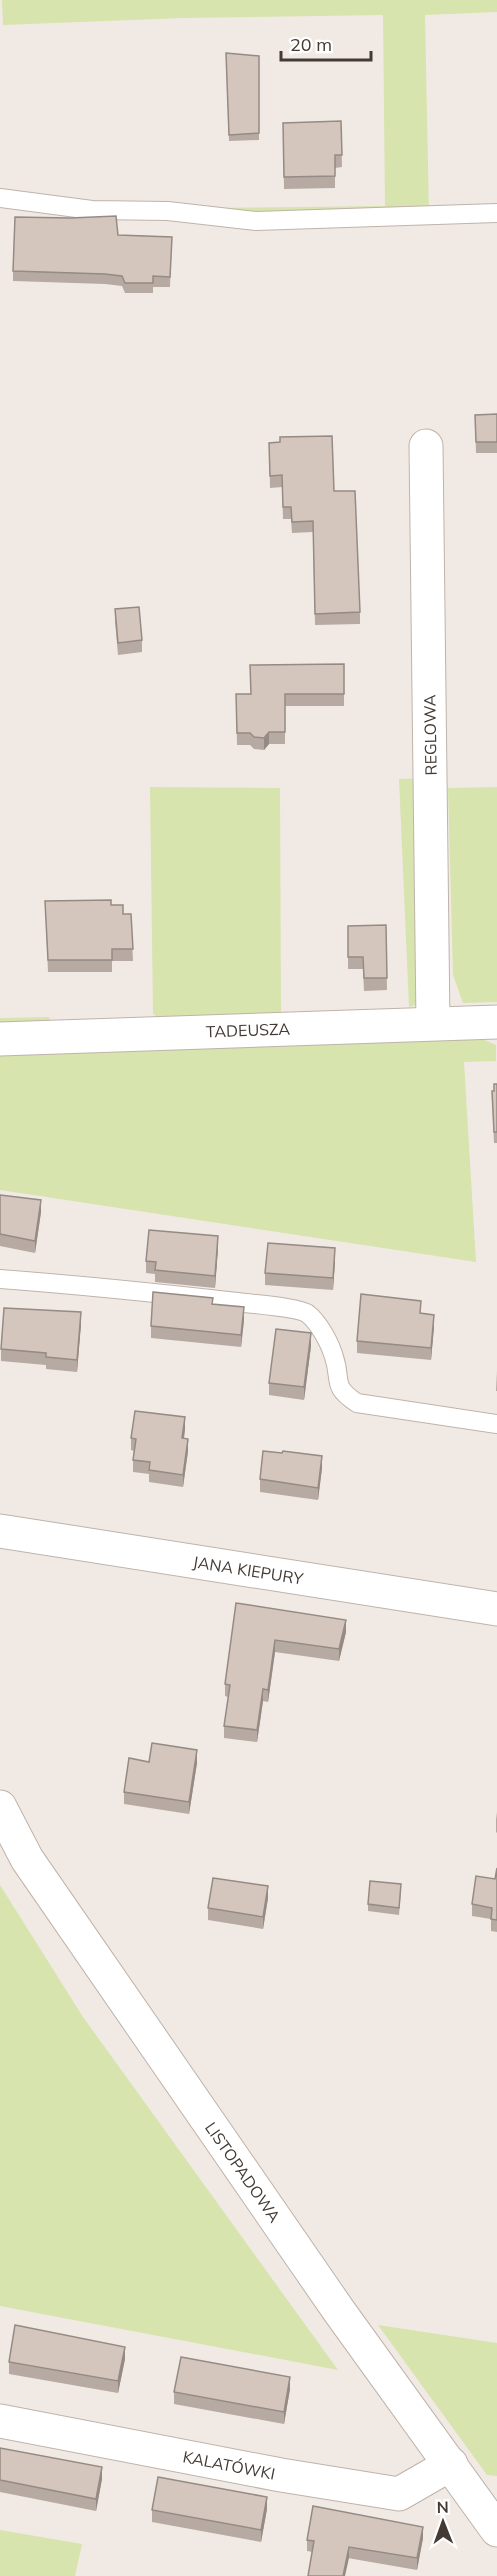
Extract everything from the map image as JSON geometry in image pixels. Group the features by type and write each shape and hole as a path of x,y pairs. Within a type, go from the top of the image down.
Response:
{"street":[{"name":"REGLOWA","path":"426,446 434,1023"},
{"name":"TADEUSZA","path":"0,1039 497,1022"},
{"name":"JANA KIEPURY","path":"0,1531 497,1609"},
{"name":"LISTOPADOWA","path":"0,1807 27,1859 339,2311 497,2530"},
{"name":"KALATÓWKI","path":"0,2421 281,2475 399,2494 451,2464"}],"lane":[{"path":"0,198 92,210 168,211 256,221 497,213"},
{"path":"0,1279 112,1288 306,1312 316,1323 334,1357 338,1384 345,1395 357,1403 497,1424"}],"green space":[{"path":"2,0 497,0 497,12 425,15 429,215 256,221 200,208 385,206 383,15 184,18 3,25"},
{"path":"425,778 419,1004 409,1007 399,779"},
{"path":"150,787 280,788 281,1011 278,1020 156,1022 153,1014"},
{"path":"497,787 497,1002 463,1003 453,975 448,788"},
{"path":"49,1017 52,1025 0,1026 0,1018"},
{"path":"476,1036 496,1045 496,1061 464,1062 476,1262 0,1190 0,1049"},
{"path":"0,1885 83,2017 338,2370 0,2306"},
{"path":"378,2325 497,2343 497,2476 487,2475"},
{"path":"0,2530 82,2544 75,2576 0,2576"}],"building":[{"path":"226,53 259,56 259,133 229,135"},
{"path":"341,121 342,155 335,155 335,176 284,177 283,123"},
{"path":"116,216 118,235 172,237 170,277 153,276 153,283 125,283 122,276 105,274 13,271 15,217"},
{"path":"497,414 497,442 476,442 475,415"},
{"path":"332,436 334,491 355,491 360,612 315,614 313,521 292,522 291,507 283,507 282,475 270,476 269,443 280,442 280,437"},
{"path":"139,607 142,640 118,643 115,609"},
{"path":"344,664 344,694 285,694 285,732 269,732 264,738 254,737 250,733 237,733 236,694 251,694 250,665"},
{"path":"111,900 111,905 123,905 123,914 131,914 133,949 112,949 112,960 48,960 45,901"},
{"path":"386,925 387,978 364,978 363,957 348,957 348,926"},
{"path":"494,1084 497,1084 497,1132 494,1132 492,1091 494,1091"},
{"path":"0,1195 41,1200 35,1241 0,1234"},
{"path":"149,1230 218,1236 215,1276 155,1270 156,1262 146,1261"},
{"path":"268,1243 335,1248 333,1278 265,1273"},
{"path":"153,1292 213,1298 212,1304 244,1307 241,1335 151,1326"},
{"path":"361,1294 421,1301 420,1313 434,1315 431,1348 357,1341"},
{"path":"4,1308 81,1312 77,1360 46,1357 46,1353 1,1349"},
{"path":"276,1329 311,1333 304,1387 269,1383"},
{"path":"135,1411 185,1417 182,1438 188,1439 183,1475 149,1470 150,1462 133,1460 136,1439 131,1438"},
{"path":"263,1451 322,1456 318,1488 260,1479"},
{"path":"236,1603 346,1620 339,1649 275,1640 268,1690 263,1689 257,1730 224,1726 230,1685 225,1684"},
{"path":"152,1743 197,1750 189,1802 124,1792 129,1758 149,1762"},
{"path":"497,1868 497,1920 491,1919 492,1908 472,1904 476,1876 495,1879"},
{"path":"213,1878 268,1886 263,1917 208,1908"},
{"path":"370,1881 401,1884 399,1908 368,1904"},
{"path":"15,2325 125,2347 118,2381 9,2362"},
{"path":"181,2357 290,2377 284,2412 174,2392"},
{"path":"0,2448 102,2467 96,2499 0,2480"},
{"path":"158,2477 267,2497 261,2530 152,2510"},
{"path":"313,2506 423,2527 417,2558 349,2547 343,2576 308,2576 314,2541 307,2540"}]}
